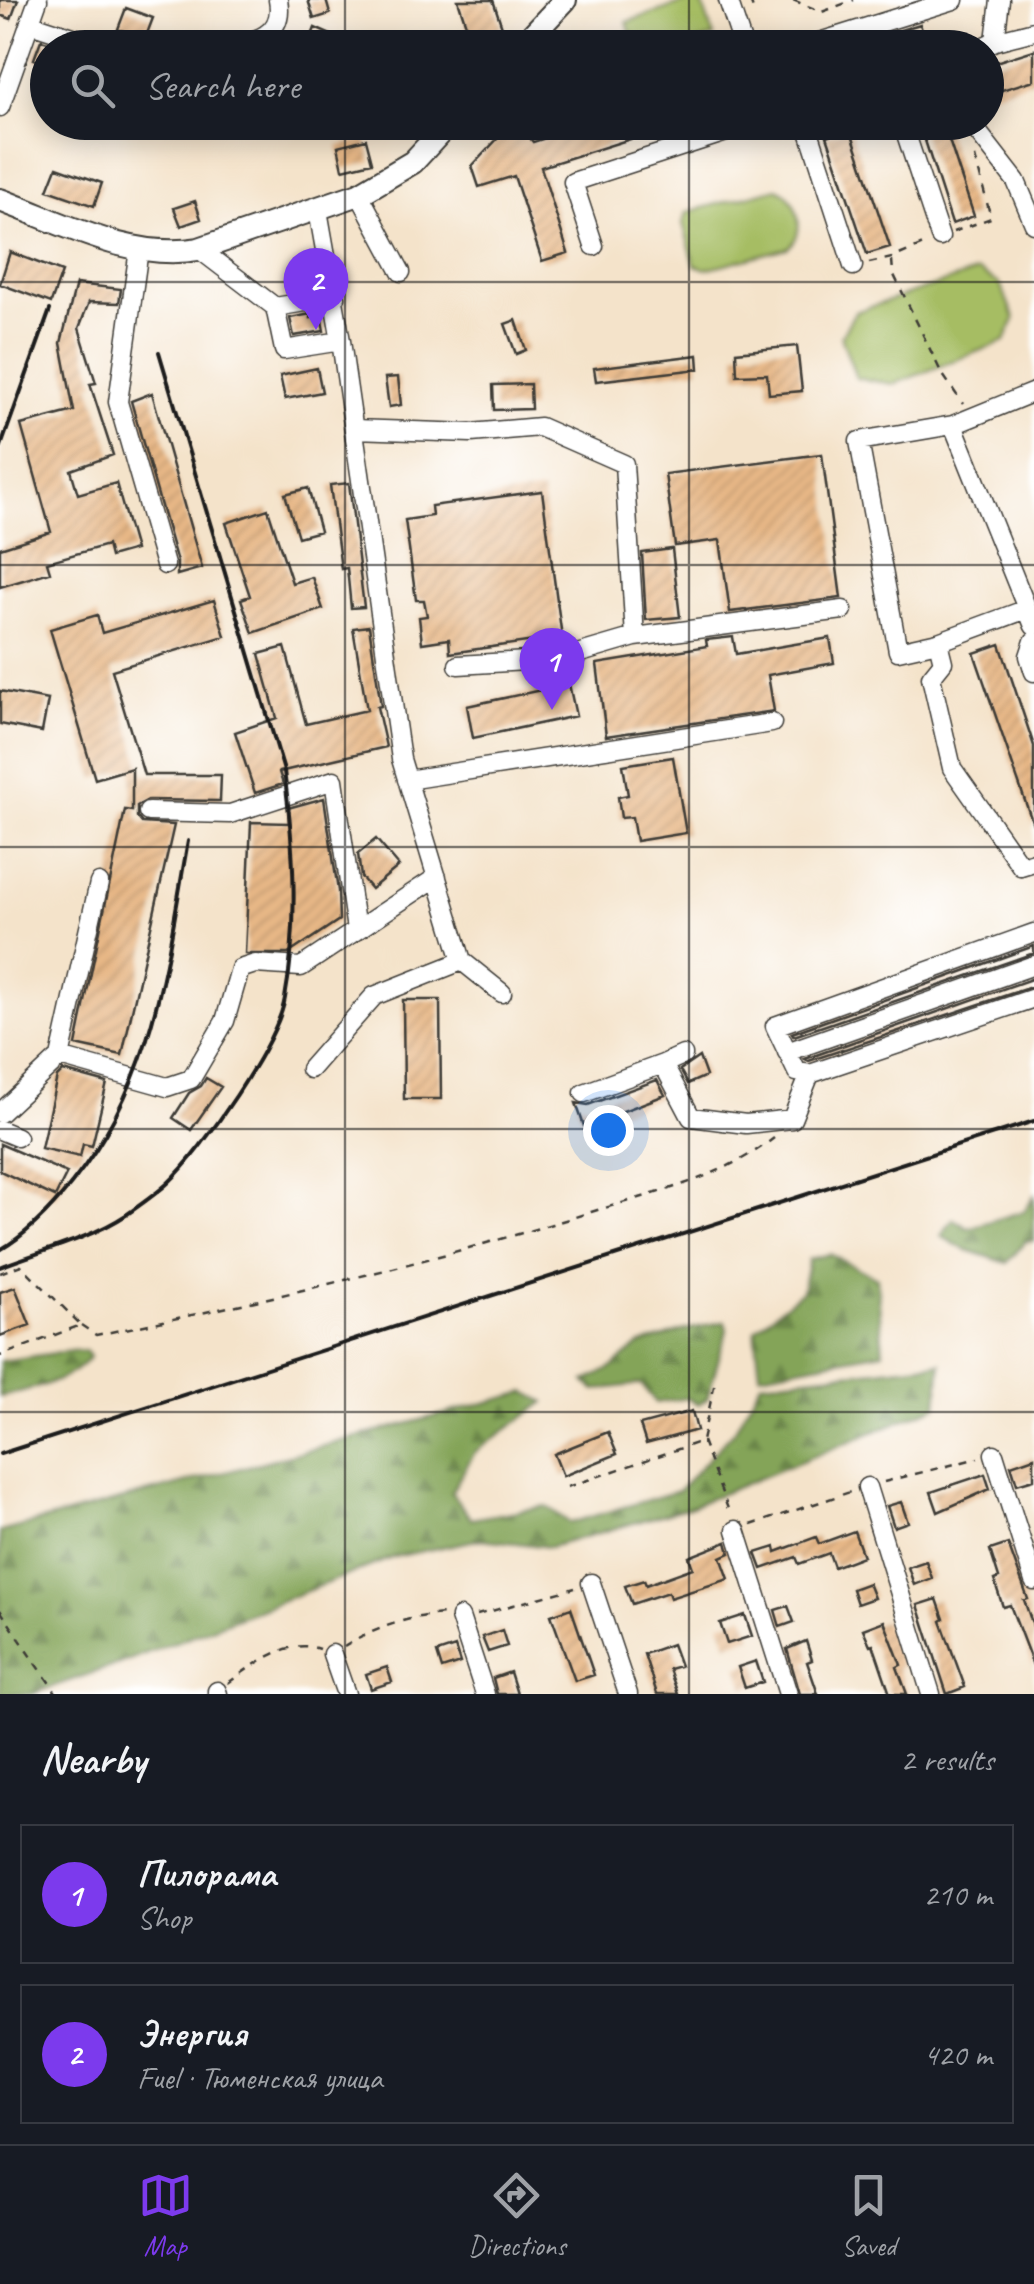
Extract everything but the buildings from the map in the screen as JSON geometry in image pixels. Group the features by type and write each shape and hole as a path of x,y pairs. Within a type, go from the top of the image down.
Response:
{"main road":[{"path":"537,30 565,0"},
{"path":"0,200 139,249 158,253 199,248 359,194 413,162 433,140"}],"street":[{"path":"0,107 38,0"},
{"path":"272,30 279,20 278,0"},
{"path":"728,0 738,30"},
{"path":"858,30 954,0"},
{"path":"992,30 1000,0"},
{"path":"30,23 52,30"},
{"path":"1004,39 1034,31"},
{"path":"594,246 573,182 702,140"},
{"path":"812,140 853,266"},
{"path":"908,140 940,238"},
{"path":"984,140 1016,181 1034,224"},
{"path":"359,194 401,272"},
{"path":"318,210 336,298 401,758 462,961 502,992"},
{"path":"199,248 275,307 284,350 341,341"},
{"path":"139,249 118,402 165,565"},
{"path":"275,307 336,298"},
{"path":"953,425 1030,618 898,651 859,441 953,425 1034,392"},
{"path":"354,429 471,433 540,427 624,464 635,637"},
{"path":"458,665 560,659 635,637 843,610"},
{"path":"1034,641 1029,656 1034,672"},
{"path":"938,642 943,662 931,676 952,768 1021,866 1034,862"},
{"path":"407,780 772,722"},
{"path":"148,812 230,814 334,780 356,930"},
{"path":"60,1056 167,1087 190,1079 225,1021 240,970 255,964 300,966 437,877"},
{"path":"0,1113 60,1056 99,883"},
{"path":"1034,934 776,1026 797,1072 810,1074 1034,998"},
{"path":"310,1069 374,996 462,961"},
{"path":"787,1052 1034,965"},
{"path":"584,1093 683,1056"},
{"path":"662,1064 691,1117 746,1124 792,1118 810,1074"},
{"path":"994,1454 1034,1581"},
{"path":"867,1486 931,1694"},
{"path":"736,1530 788,1694"},
{"path":"591,1583 628,1694"},
{"path":"460,1617 485,1694"},
{"path":"332,1654 346,1694"}],"path":[{"path":"750,0 753,9"},
{"path":"793,0 822,12 854,0"},
{"path":"892,258 893,273 933,356 972,417"},
{"path":"0,1273 21,1265 96,1335 272,1300 496,1242 710,1176 771,1140 792,1118"},
{"path":"0,1356 81,1325"},
{"path":"715,1382 702,1441 736,1530 867,1486 994,1454"},
{"path":"567,1487 702,1441"},
{"path":"0,1610 56,1694"},
{"path":"218,1692 255,1664 287,1650 308,1645 332,1654"}],"green space":[{"path":"701,0 712,30 630,30 627,22"},
{"path":"777,188 790,199 798,216 797,234 787,248 706,269 695,265 683,223 687,212"},
{"path":"978,271 1000,284 1015,319 1005,341 894,384 856,378 841,336 855,312"},
{"path":"1034,1196 1034,1241 1026,1241 1007,1263 964,1249 941,1236 953,1219 968,1228 1024,1211"},
{"path":"830,1254 877,1278 883,1352 760,1374 755,1329 802,1291 809,1259"},
{"path":"725,1321 727,1330 707,1399 698,1404 687,1398 656,1403 641,1384 595,1390 585,1382 613,1367 638,1346"},
{"path":"86,1351 90,1357 71,1374 0,1397 0,1361"},
{"path":"941,1363 937,1406 689,1507 550,1547 481,1539 394,1557 116,1665 31,1694 0,1694 0,1532 526,1392 545,1402 475,1452 451,1492 471,1519 546,1506 570,1523 678,1491 735,1429 761,1382"}],"railway":[{"path":"0,449 50,310"},
{"path":"0,1267 97,1231 168,1183 237,1095 269,1041 285,998 294,885 284,771 159,352"},
{"path":"0,1250 30,1228 64,1192 100,1143 122,1103 139,1062 163,977 188,841"},
{"path":"0,1454 1034,1121"}],"place":[{"name":"Энергия","path":"316,330"},
{"name":"Пилорама","path":"552,710"}]}
